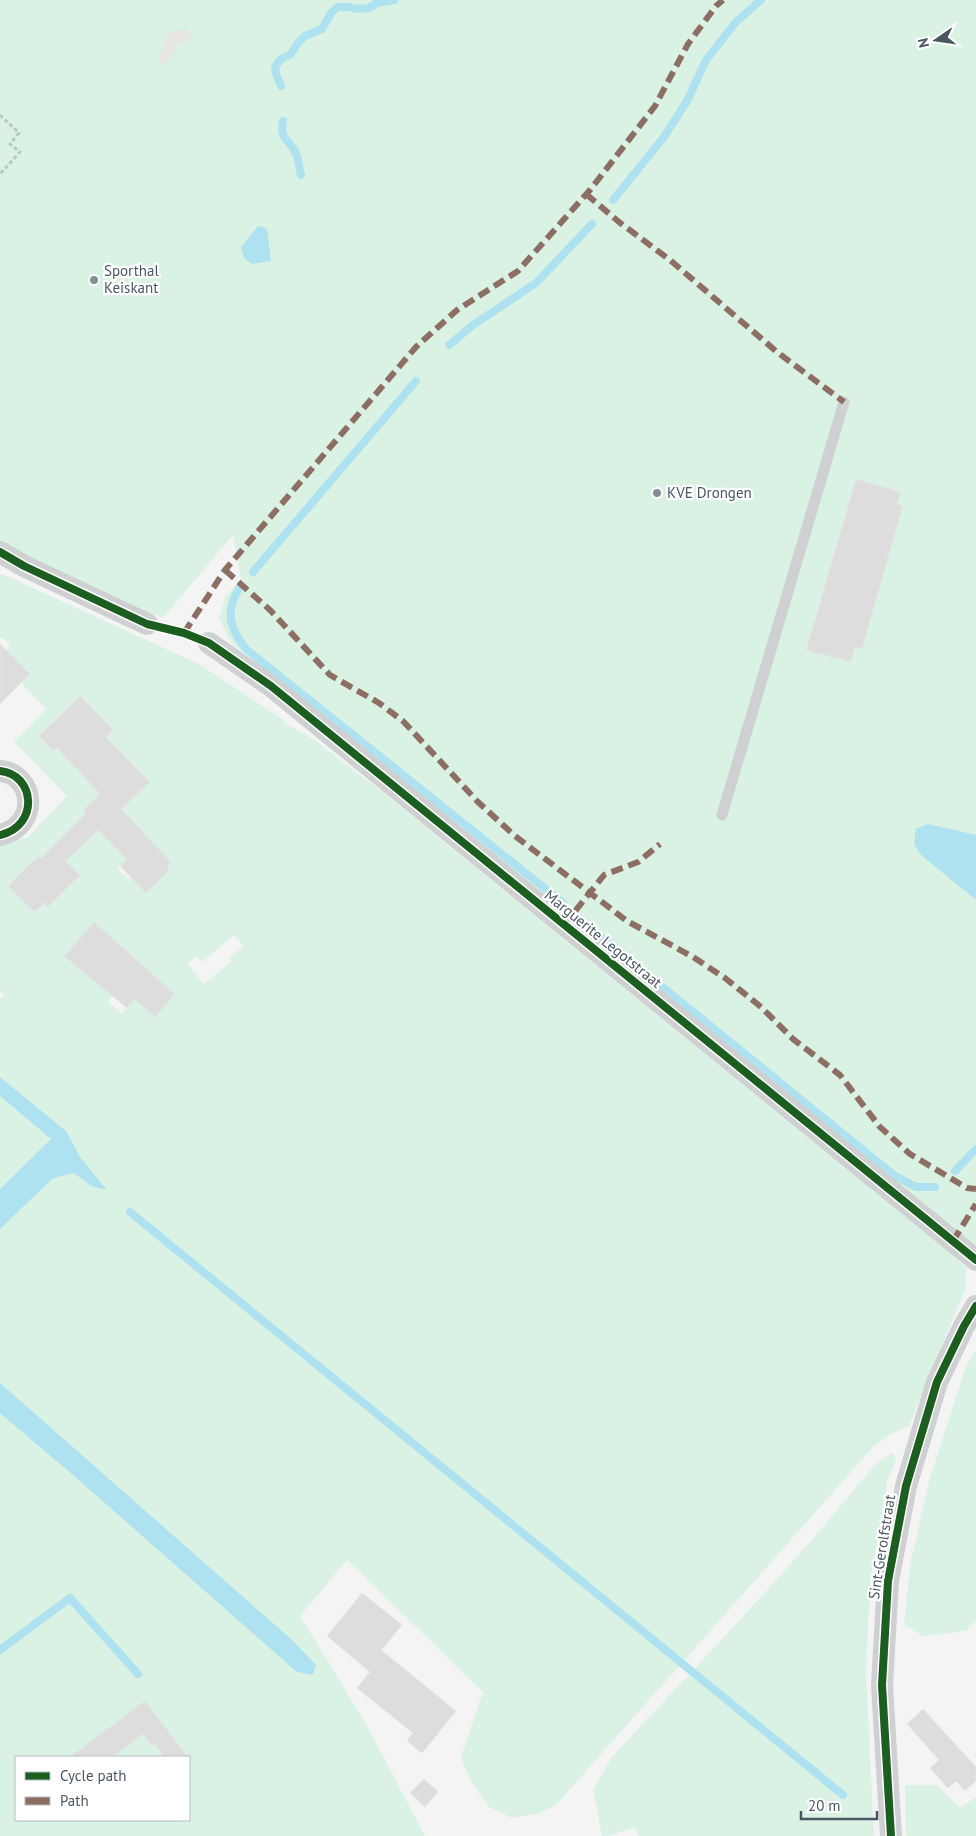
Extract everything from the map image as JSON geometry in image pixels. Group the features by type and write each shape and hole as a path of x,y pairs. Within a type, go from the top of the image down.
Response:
{"street":[{"path":"0,552 24,566 147,624"},
{"name":"Marguerite Legotstraat","path":"209,644 271,686 976,1260"},
{"path":"0,771 14,775 22,783 27,793 28,810 20,825 11,832 0,835"},
{"name":"Sint-Gerolfstraat","path":"891,1836 882,1685 888,1581 906,1486 937,1382 964,1326 976,1306"}],"lane":[{"path":"722,815 844,402"}],"path":[{"path":"0,115 18,133 10,144 20,152 0,174"}],"green space":[{"path":"0,0 976,0 976,1250 763,1072 610,951 345,729 231,643 219,618 226,596 241,579 233,535 163,618 77,585 0,542"},
{"path":"0,573 199,664 285,721 284,723 313,739 390,798 949,1252 966,1268 966,1287 909,1426 892,1433 874,1446 556,1805 540,1813 512,1818 489,1807 472,1783 461,1758 483,1692 347,1560 300,1616 365,1722 425,1836 0,1836 0,1218 66,1131 0,1077 0,999 4,995 0,991 0,844 28,837 67,796 14,742 46,709 21,683 30,673 6,650 10,645 2,637 0,639","holes":["79,696 113,730 57,748 53,751 39,736","127,758 149,781 119,811 138,827 119,851 87,819 89,816 83,810 100,794 95,789","134,851 145,862 128,879 117,869","38,856 47,865 34,912 8,886","94,922 175,994 155,1016 135,999 122,1014 108,1002 121,986 64,956","234,935 244,946 229,958 231,962 204,984 187,964 197,956 202,962"]},
{"path":"0,1096 51,1139 0,1189"},
{"path":"976,1351 976,1621 967,1630 923,1636 904,1624 910,1565 929,1481 966,1366"},
{"path":"893,1453 896,1460 887,1482 870,1583 866,1675 874,1836 639,1836 634,1827 608,1836 602,1836 593,1790 612,1757 811,1541 871,1469"},
{"path":"905,1785 936,1785 960,1808 976,1797 976,1836 906,1836"}],"sand":[{"path":"183,29 190,32 192,38 177,46 170,59 161,65 163,43 167,35 171,31"}],"water":[{"path":"258,226 267,229 271,261 252,264 244,258 241,247"},
{"path":"928,824 976,835 976,900 920,854 914,844 916,829"},
{"path":"0,1077 66,1131 80,1157 107,1190 91,1186 74,1173 53,1178 0,1229 0,1189 51,1139 0,1096"},
{"path":"0,1383 291,1639 316,1665 313,1675 297,1672 0,1413"}],"building":[{"path":"856,479 901,492 897,504 903,506 862,649 855,647 851,662 806,650"},
{"path":"0,644 30,674 0,704"},
{"path":"80,696 113,730 106,737 150,782 121,809 171,862 167,866 170,869 146,893 120,866 127,859 98,830 66,861 80,875 47,908 44,903 34,912 8,886 38,856 41,858 86,813 83,810 100,794 57,748 53,751 39,736"},
{"path":"94,922 175,994 155,1017 135,999 127,1008 64,956"},
{"path":"362,1593 402,1625 381,1650 456,1711 422,1753 407,1741 413,1733 357,1688 370,1672 327,1636"},
{"path":"145,1701 187,1756 164,1756 155,1744 152,1746 143,1734 114,1756 71,1756"},
{"path":"923,1709 976,1767 976,1781 965,1791 956,1781 948,1788 930,1768 939,1760 907,1724"},
{"path":"424,1779 438,1792 425,1807 410,1793"}],"waterway":[{"path":"281,86 275,67 281,59 291,54 305,36 322,29 331,13 338,7 369,8 377,3 394,0"},
{"path":"613,200 664,137 687,101 706,60 736,22 761,0"},
{"path":"283,121 284,137 294,149 301,175"},
{"path":"449,345 473,325 536,283 592,224"},
{"path":"253,572 416,381"},
{"path":"238,590 232,607 231,622 233,629 247,650 563,903"},
{"path":"585,924 895,1176 916,1187 935,1187"},
{"path":"955,1171 976,1149"},
{"path":"130,1212 843,1795"},
{"path":"0,1650 70,1598 138,1674"}],"marked path":[{"path":"184,633 225,570 416,347 457,310 518,271 590,190 655,106 688,44 716,6 723,0"},
{"path":"586,194 619,222 670,260 777,352 844,402"},
{"path":"225,570 270,610 330,675 379,703 403,721 478,802 515,836 627,921 693,957 725,978 761,1007 793,1039 840,1075 880,1127 910,1154 967,1188 976,1189"},
{"path":"564,925 604,875 638,862 660,844"},
{"path":"953,1241 976,1204"}],"cycle path":[{"path":"0,552 24,566 147,624 184,633 209,643 271,686 976,1260"},
{"path":"0,771 12,774 20,781 26,790 28,801 27,812 22,822 13,830 0,835"},
{"path":"891,1836 882,1685 888,1581 906,1486 937,1382 964,1326 976,1306"}],"place":[{"name":"Sporthal Keiskant","path":"94,280"},
{"name":"KVE Drongen","path":"657,493"}]}
